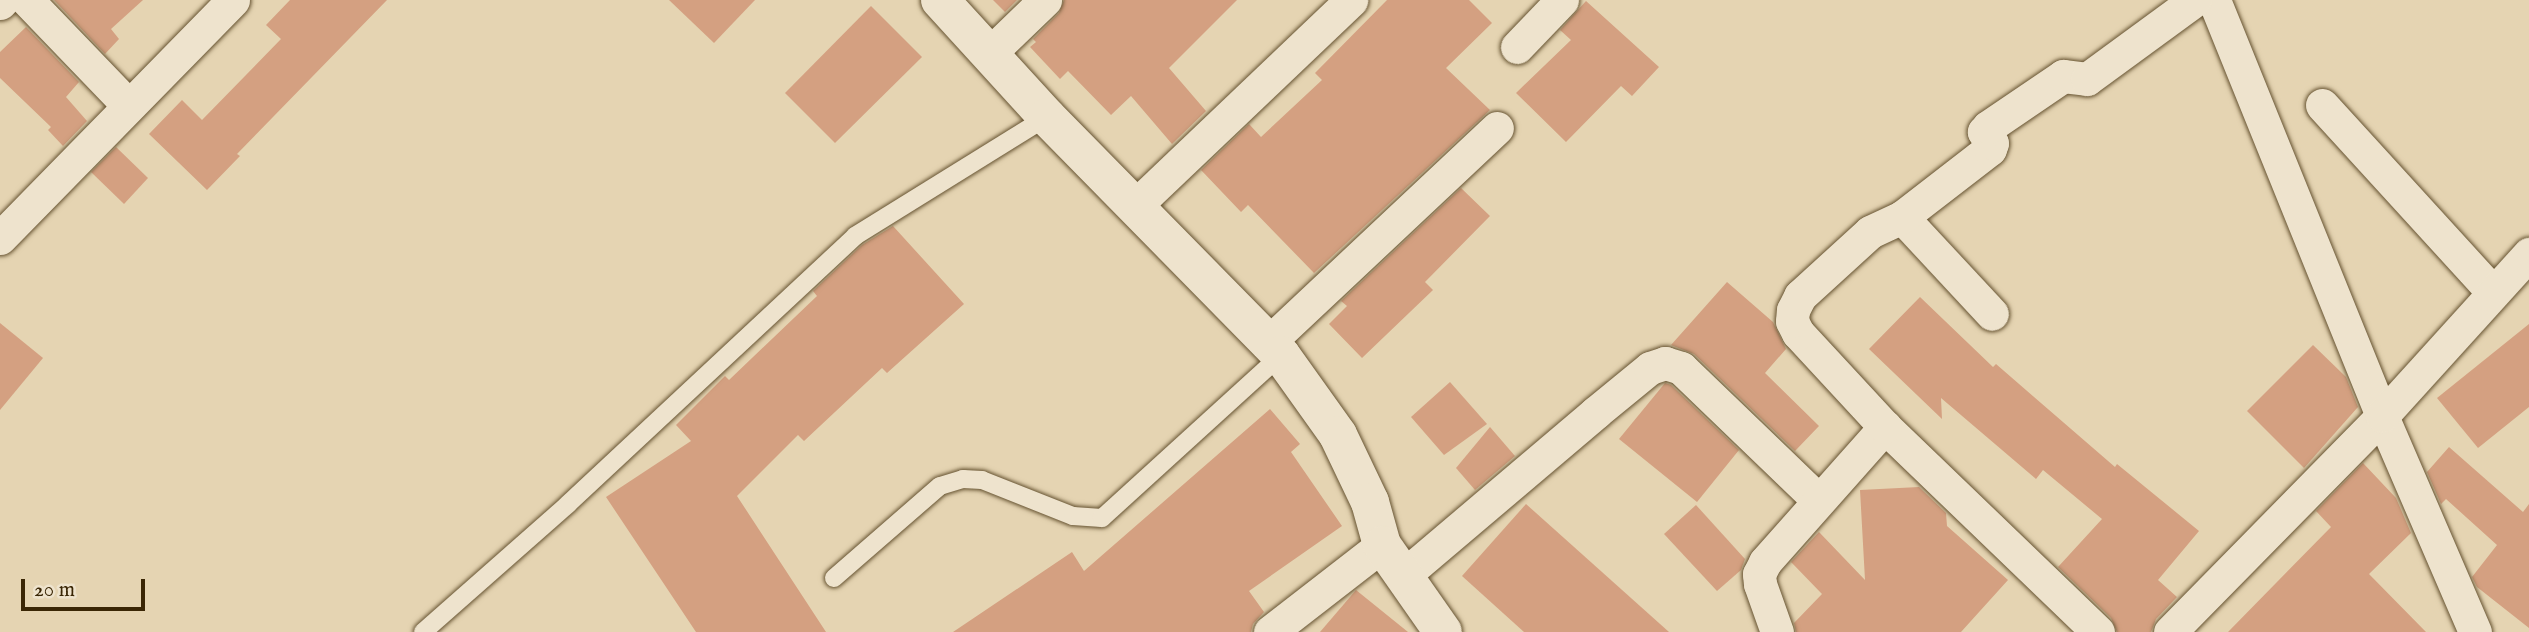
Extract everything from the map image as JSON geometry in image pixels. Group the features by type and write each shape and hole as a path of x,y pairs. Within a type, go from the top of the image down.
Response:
{"main road":[{"path":"940,0 1047,117 1274,349 1338,435 1370,502 1393,561 1443,632"}],"street":[{"path":"27,0 128,106"},
{"path":"0,238 233,0"},
{"path":"989,54 1045,0"},
{"path":"1134,207 1351,0"},
{"path":"1517,47 1562,0"},
{"path":"2098,632 1885,427 1798,333 1792,321 1800,296 1870,232 1902,217 1990,149 1992,143 1984,132 1988,127 2063,76 2087,79 2195,0"},
{"path":"2214,0 2382,416 2475,632"},
{"path":"2322,105 2493,292"},
{"path":"1274,349 1497,128"},
{"path":"1902,217 1992,314"},
{"path":"2170,632 2382,416 2529,254"},
{"path":"1270,632 1393,561 1650,368 1665,363 1681,368 1818,500"},
{"path":"1777,632 1759,574 1765,562 1885,427"}],"lane":[{"path":"423,632 568,504 855,236 1047,117"},
{"path":"834,578 940,486 963,479 982,480 1073,516 1102,518 1274,349"}],"building":[{"path":"54,0 143,0 111,29 119,39 105,54"},
{"path":"290,0 387,0 237,154 240,156 207,190 149,134 182,100 202,120 281,39 266,25"},
{"path":"669,0 755,0 714,43"},
{"path":"993,0 1017,0 1005,12"},
{"path":"1064,0 1237,0 1169,68 1206,111 1172,144 1131,96 1111,115 1068,71 1060,79 1030,47 1036,42 1033,39 1059,13"},
{"path":"1387,0 1469,0 1492,23 1446,68 1490,110 1314,273 1248,205 1241,212 1201,170 1249,124 1261,137 1322,80 1315,73"},
{"path":"1586,1 1659,67 1632,96 1621,86 1566,142 1516,93 1571,40 1560,30"},
{"path":"871,6 922,57 835,143 785,93"},
{"path":"26,27 79,82 66,97 87,121 63,146 48,130 51,127 0,78 0,52"},
{"path":"116,147 148,178 124,204 91,172"},
{"path":"1461,188 1490,216 1425,282 1433,290 1362,358 1329,324 1347,306 1341,301"},
{"path":"893,226 964,304 887,373 882,368 804,441 798,435 737,496 826,632 696,632 606,497 691,441 676,425 725,376 729,380 817,296 813,291 862,245"},
{"path":"1727,282 1773,322 1786,349 1765,373 1819,426 1795,451 1694,354 1671,345"},
{"path":"1920,297 1993,367 1996,364 2115,467 2117,464 2199,531 2158,580 2177,597 2156,619 2151,632 2117,632 2111,618 2058,567 2102,519 2043,470 2036,479 1941,398 1942,419 1869,349"},
{"path":"0,323 43,358 0,410"},
{"path":"2529,324 2529,407 2478,448 2437,398"},
{"path":"2313,345 2346,377 2358,407 2304,468 2247,411"},
{"path":"1450,382 1487,424 1444,455 1411,417"},
{"path":"1665,383 1671,385 1739,450 1697,502 1619,439"},
{"path":"1270,409 1300,444 1291,452 1342,526 1249,591 1264,612 1253,624 1251,632 953,632 1072,552 1084,571"},
{"path":"1490,427 1515,456 1475,490 1456,468"},
{"path":"2449,447 2523,512 2529,504 2529,628 2477,587 2472,577 2497,545 2446,499 2441,504 2427,472"},
{"path":"2363,463 2396,498 2411,533 2369,574 2426,632 2228,632 2331,527 2316,511"},
{"path":"1919,487 1946,513 1947,526 2008,580 1961,632 1796,632 1794,623 1822,594 1791,562 1819,532 1865,580 1860,490"},
{"path":"1526,504 1669,632 1524,632 1462,576"},
{"path":"1696,505 1745,559 1741,570 1717,591 1664,534"},
{"path":"1356,590 1408,632 1320,632"}]}
